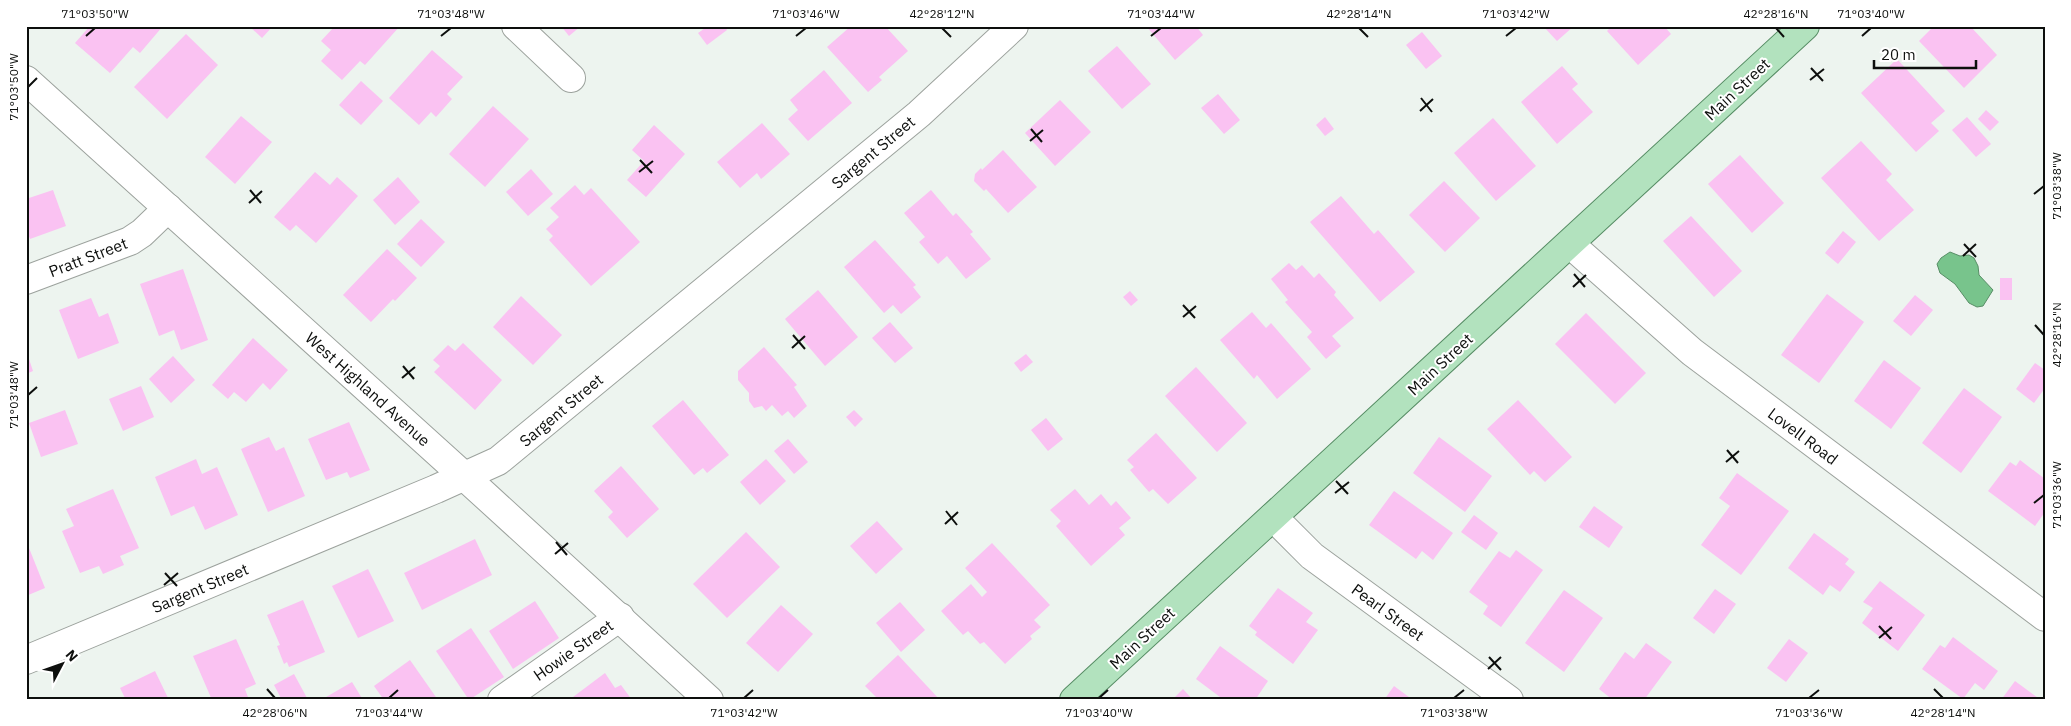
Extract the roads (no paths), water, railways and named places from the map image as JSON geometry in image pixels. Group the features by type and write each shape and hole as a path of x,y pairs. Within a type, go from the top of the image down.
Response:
{"main road":[{"name":"Main Street","path":"1074,700 1805,26"}],"street":[{"path":"516,26 571,78"},
{"name":"Sargent Street","path":"26,660 465,477 494,463 924,109 1014,26"},
{"name":"West Highland Avenue","path":"26,80 620,617 709,700"},
{"name":"Pratt Street","path":"26,280 126,243 142,233 168,208"},
{"name":"Lovell Road","path":"1570,244 1692,352 2045,618"},
{"name":"Pearl Street","path":"1273,517 1312,556 1509,700"},
{"name":"Howie Street","path":"502,700 620,617"}]}
